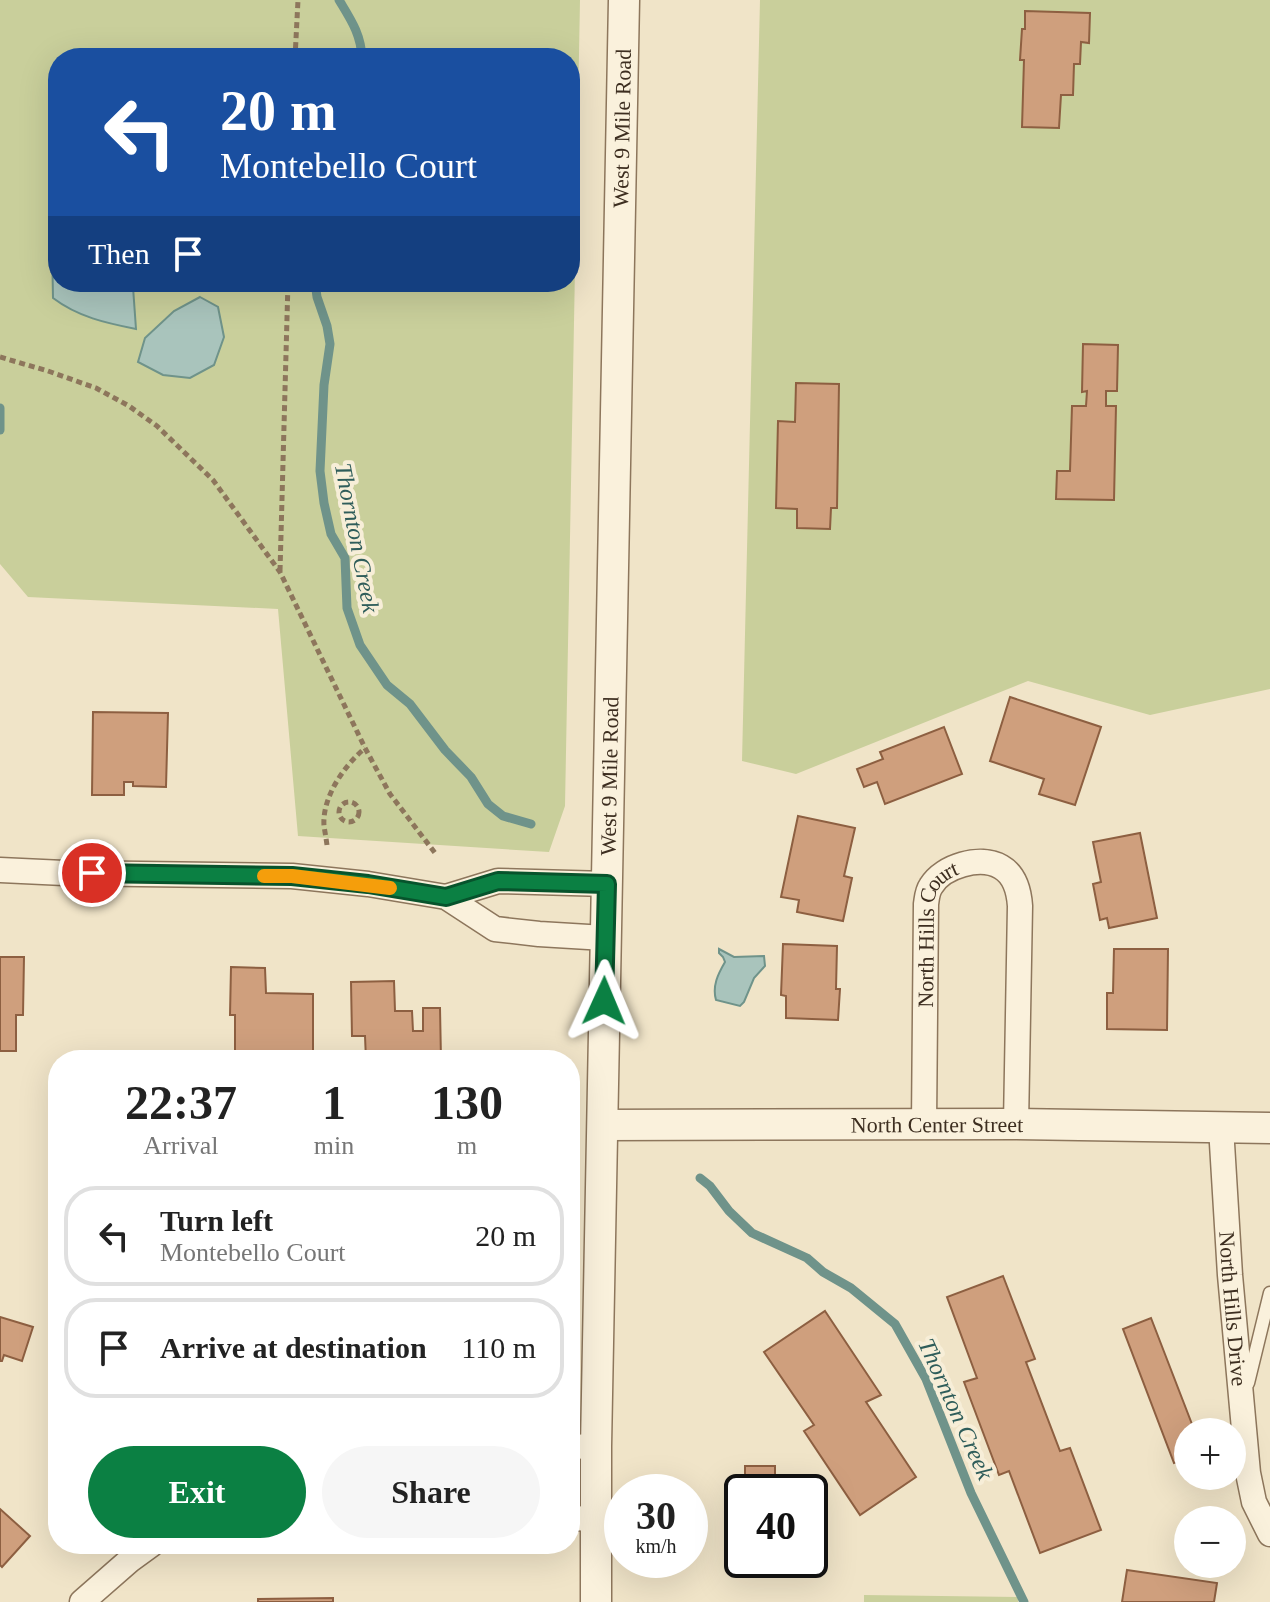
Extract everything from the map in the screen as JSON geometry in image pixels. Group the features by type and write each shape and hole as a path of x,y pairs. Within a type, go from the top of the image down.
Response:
{"street":[{"name":"West 9 Mile Road","path":"596,1602 583,1519 583,1446 603,1125 624,0"},
{"name":"North Hills Court","path":"924,1124 927,893 932,882 945,871 973,863 1000,866 1012,877 1019,892 1016,1124"},
{"path":"0,870 292,876 368,884 446,897 495,929 605,938"},
{"path":"446,897 498,881 607,884"},
{"name":"North Center Street","path":"603,1125 1016,1124 1270,1128"},
{"name":"North Hills Drive","path":"1221,1127 1243,1418"},
{"name":"North Hills Drive","path":"1246,1451 1254,1502 1270,1534"},
{"path":"82,1602 138,1554"}],"lane":[{"path":"1243,1418 1251,1367 1270,1293"}],"path":[{"path":"296,48 298,0"},
{"path":"280,572 288,292"},
{"path":"0,357 96,388 129,406 157,426 213,480 280,572 390,794 435,853"},
{"path":"327,845 324,823 329,801 342,770 365,748"},
{"path":"329,801 340,806"},
{"path":"347,801 354,802 359,807 359,817 354,821 343,820 340,806 347,801"}],"green space":[{"path":"0,0 580,0 579,48 48,48 48,292 575,292 565,806 549,852 298,836 278,609 28,597 0,564"},
{"path":"760,0 1270,0 1270,689 1150,715 1028,681 796,774 742,761"},
{"path":"864,1595 1018,1597 1018,1602 864,1602"}],"water":[{"path":"53,292 133,292 136,329 82,315 53,298"},
{"path":"200,297 218,307 224,337 214,365 190,378 163,375 138,362 145,338 174,311"},
{"path":"719,949 734,957 764,956 765,966 754,978 740,1006 716,1000 715,985 725,962"}],"building":[{"path":"1025,11 1090,13 1089,43 1081,42 1080,64 1074,64 1073,95 1061,95 1059,128 1022,127 1024,60 1020,60"},
{"path":"1083,344 1118,345 1117,391 1106,391 1106,406 1116,406 1114,500 1056,499 1057,471 1070,471 1072,406 1086,406 1087,391 1082,392"},
{"path":"796,383 839,384 837,508 831,508 830,529 797,528 797,509 776,508 778,421 795,422"},
{"path":"1010,697 1101,727 1075,805 1039,794 1044,779 990,761"},
{"path":"93,712 168,713 166,787 133,786 133,782 124,782 124,795 92,795"},
{"path":"944,727 962,774 885,804 877,782 864,787 857,769 883,759 880,752"},
{"path":"798,816 855,828 844,876 852,878 843,921 797,912 799,900 781,897"},
{"path":"1140,833 1157,918 1109,928 1107,918 1100,920 1093,884 1101,882 1093,842"},
{"path":"783,944 837,946 836,989 840,989 838,1020 786,1018 786,996 781,995"},
{"path":"1114,949 1168,949 1167,1030 1107,1029 1107,993 1113,993"},
{"path":"0,957 24,957 23,1015 16,1015 16,1051 0,1051"},
{"path":"231,967 265,968 266,993 313,994 313,1050 235,1050 235,1015 230,1015"},
{"path":"394,981 395,1011 412,1011 413,1031 423,1031 423,1008 440,1008 441,1050 366,1050 365,1036 352,1036 351,982"},
{"path":"1003,1276 1035,1359 1026,1362 1060,1451 1070,1448 1101,1530 1040,1553 1009,1471 999,1475 964,1382 977,1378 947,1297"},
{"path":"825,1311 881,1395 866,1402 916,1477 860,1515 804,1431 814,1425 764,1352"},
{"path":"0,1317 33,1327 22,1361 4,1355 0,1361"},
{"path":"1151,1318 1190,1418 1174,1418 1174,1463 1123,1329"},
{"path":"745,1466 775,1466 775,1474 745,1474"},
{"path":"0,1509 30,1536 2,1567 0,1565"},
{"path":"1127,1570 1217,1583 1214,1602 1122,1602"},
{"path":"333,1598 333,1602 258,1602 258,1599"}],"waterway":[{"name":"Thornton Creek","path":"339,0 361,48"},
{"name":"Thornton Creek","path":"316,292 330,344 324,385 320,471 331,534 345,558 347,608 360,645 387,685 410,704 445,750 471,777 488,804 503,816 531,824"},
{"path":"0,408 0,430"},
{"name":"Thornton Creek","path":"700,1178 752,1233 807,1258 823,1272 851,1288 895,1324 926,1379 971,1493 1024,1602"}],"slow traffic":[{"path":"264,876 292,876 390,888"}],"route":[{"path":"92,873 292,876 446,897 498,881 607,884 604,1001"}]}
